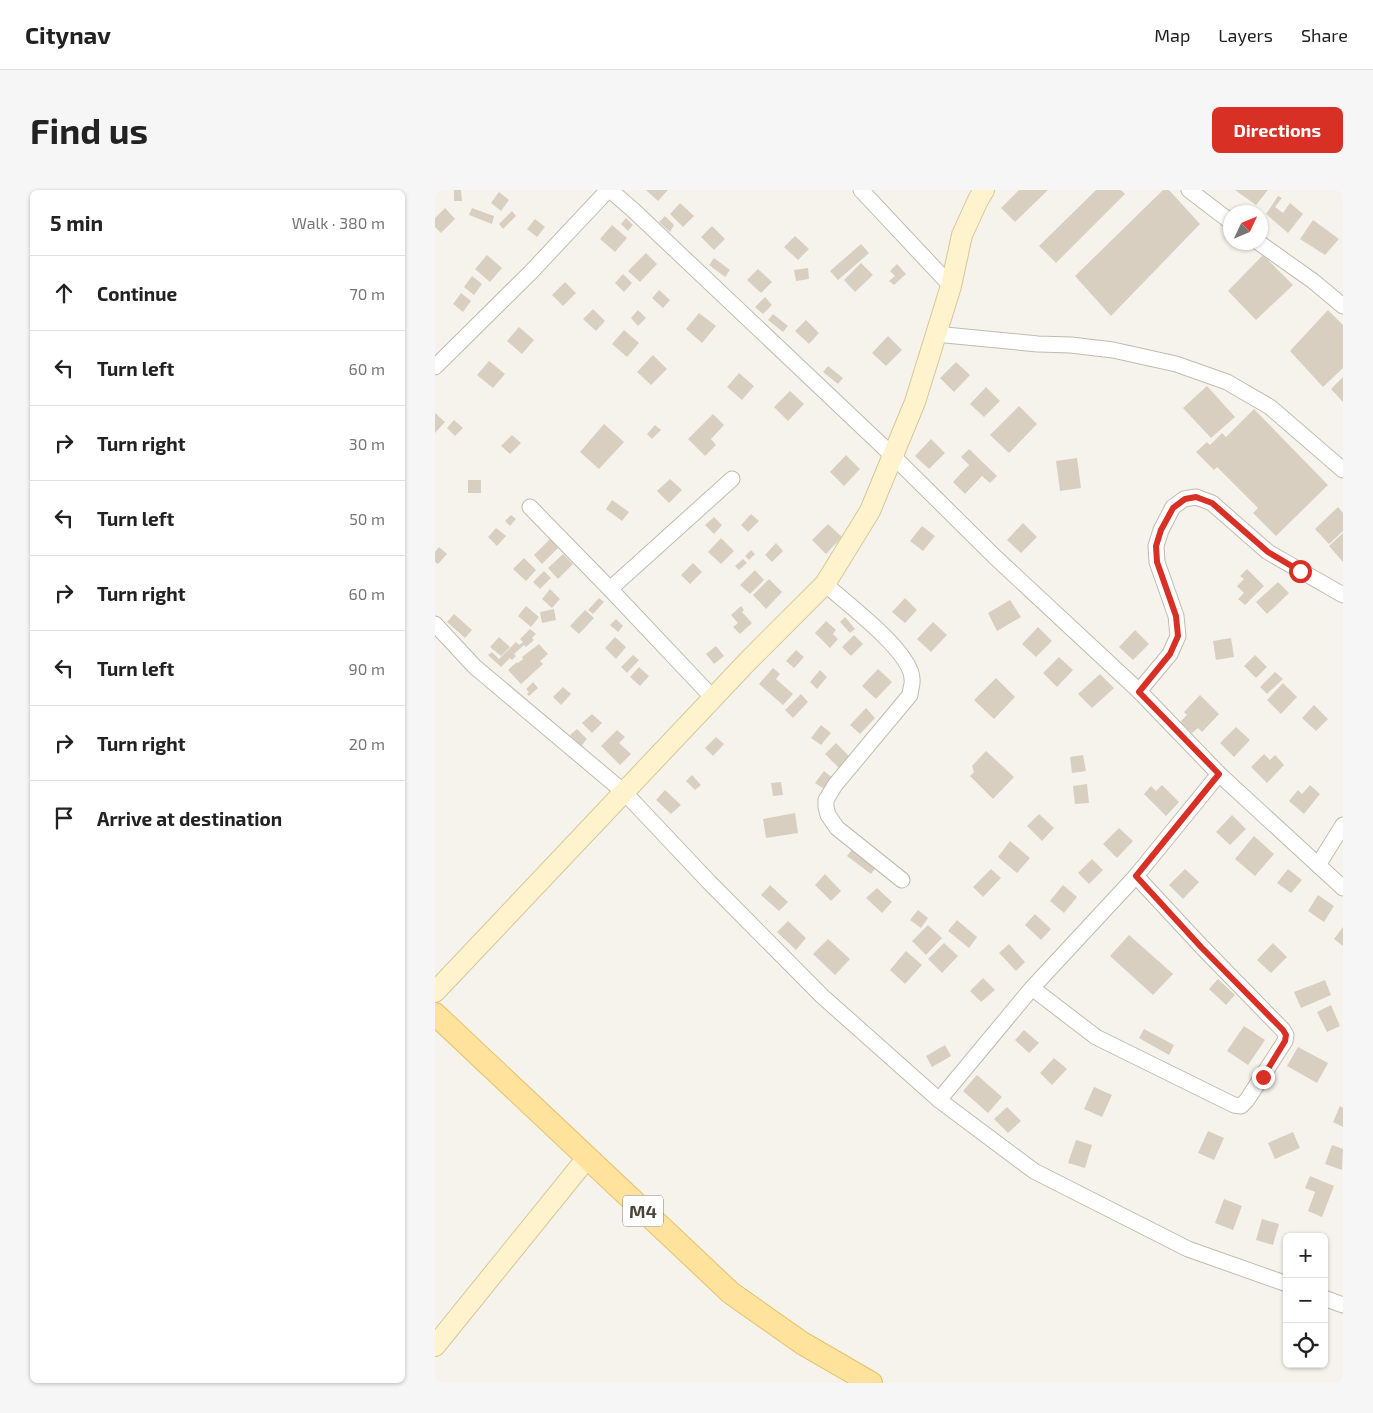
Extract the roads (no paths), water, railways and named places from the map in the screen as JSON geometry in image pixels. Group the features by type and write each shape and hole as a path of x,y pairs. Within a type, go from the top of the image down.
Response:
{"main road":[{"name":"M4","path":"435,1014 731,1293 802,1343 871,1383"}],"street":[{"path":"435,368 609,190 632,208 893,456 995,557 1139,692 1219,774 1343,888"},
{"path":"861,190 951,286"},
{"path":"435,992 748,661 825,584 870,511 915,402 951,286 963,235 984,190"},
{"path":"1189,190 1223,216"},
{"path":"1268,249 1313,281 1343,306"},
{"path":"935,334 1113,350 1176,364 1227,382 1270,407 1343,470"},
{"path":"610,589 732,479"},
{"path":"1139,692 1170,654 1178,636 1176,616 1157,562 1156,546 1161,530 1173,508 1185,499 1196,497 1212,503 1268,552 1343,595"},
{"path":"530,507 713,698"},
{"path":"825,584 893,645 909,666 913,679 909,695 835,785 825,806 828,815 837,828 902,880"},
{"path":"435,624 475,667 625,792 709,882 822,996 939,1100 1034,1171 1188,1248 1283,1283"},
{"path":"939,1100 1033,988 1136,876 1219,774"},
{"path":"1318,865 1343,825"},
{"path":"1033,988 1096,1037 1234,1106 1241,1106 1247,1100 1285,1041 1286,1035 1136,876"},
{"path":"435,1346 587,1158"},
{"path":"1328,1299 1343,1304"}]}
